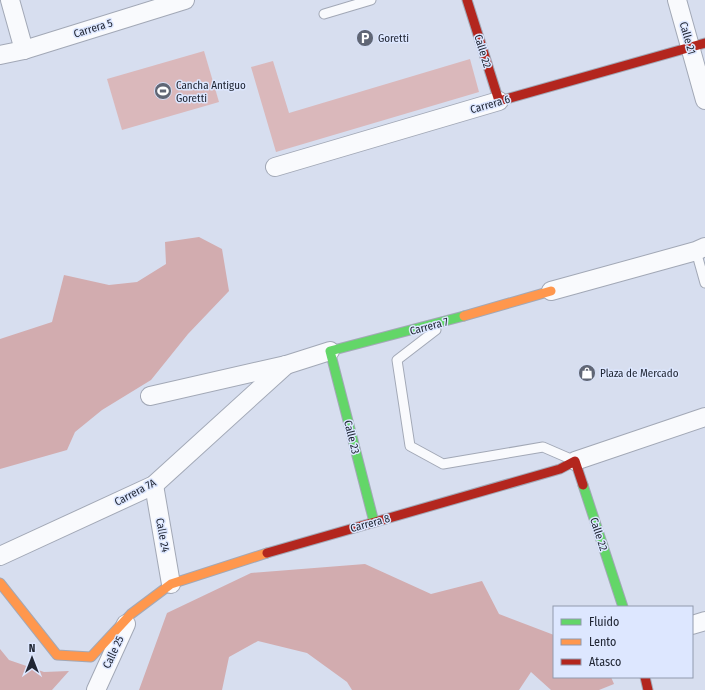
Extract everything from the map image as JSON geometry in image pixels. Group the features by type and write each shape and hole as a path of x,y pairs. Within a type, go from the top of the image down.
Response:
{"street":[{"path":"10,0 24,50"},
{"name":"Carrera 5","path":"0,55 24,50 185,0"},
{"name":"Calle 22","path":"467,0 499,101"},
{"name":"Calle 21","path":"677,0 698,45 705,100"},
{"name":"Carrera 6","path":"275,167 499,101 698,45"},
{"name":"Carrera 7","path":"150,396 286,365 330,351 449,320 701,249"},
{"name":"Calle 23","path":"330,351 374,522"},
{"name":"Carrera 7A","path":"0,556 154,485 286,365"},
{"name":"Carrera 8","path":"0,583 57,655 91,657 131,614 172,584 300,542 560,469 575,461 705,417"},
{"name":"Calle 22","path":"575,461 623,606"},
{"name":"Calle 24","path":"154,485 172,584"},
{"name":"Calle 25","path":"96,690 131,614"},
{"path":"693,625 705,621"},
{"path":"644,678 648,690"}],"lane":[{"path":"324,14 371,0"},
{"path":"701,249 705,283"},
{"path":"449,320 397,360 410,446 443,464 544,447 575,461"}],"shaded area":[{"name":"Cancha Antiguo Goretti","path":"204,51 219,102 122,130 107,79"},
{"path":"470,59 479,92 276,152 251,67 273,61 289,113"},
{"path":"199,237 222,249 229,291 188,334 151,380 102,410 75,432 67,450 0,469 0,339 52,322 64,275 109,285 137,282 166,264 165,242"},
{"path":"365,564 431,594 482,581 499,614 553,635 553,678 611,678 614,684 599,690 551,690 531,672 519,690 352,690 347,682 307,653 258,641 229,657 222,690 139,690 167,613 251,573"},
{"path":"0,649 9,660 44,672 69,671 52,690 0,690"}],"traffic: fast":[{"path":"374,522 330,351 464,316"},
{"path":"583,485 623,606"}],"traffic: slow":[{"path":"464,316 551,291"},
{"path":"0,583 57,655 91,657 131,614 171,584 267,553"}],"traffic: jam":[{"path":"467,0 499,101 705,43"},
{"path":"267,553 560,469 575,461 583,485"},
{"path":"645,678 648,690"}],"place":[{"name":"Goretti","path":"365,38"},
{"name":"Cancha Antiguo Goretti","path":"163,91"},
{"name":"Plaza de Mercado","path":"587,373"}]}
